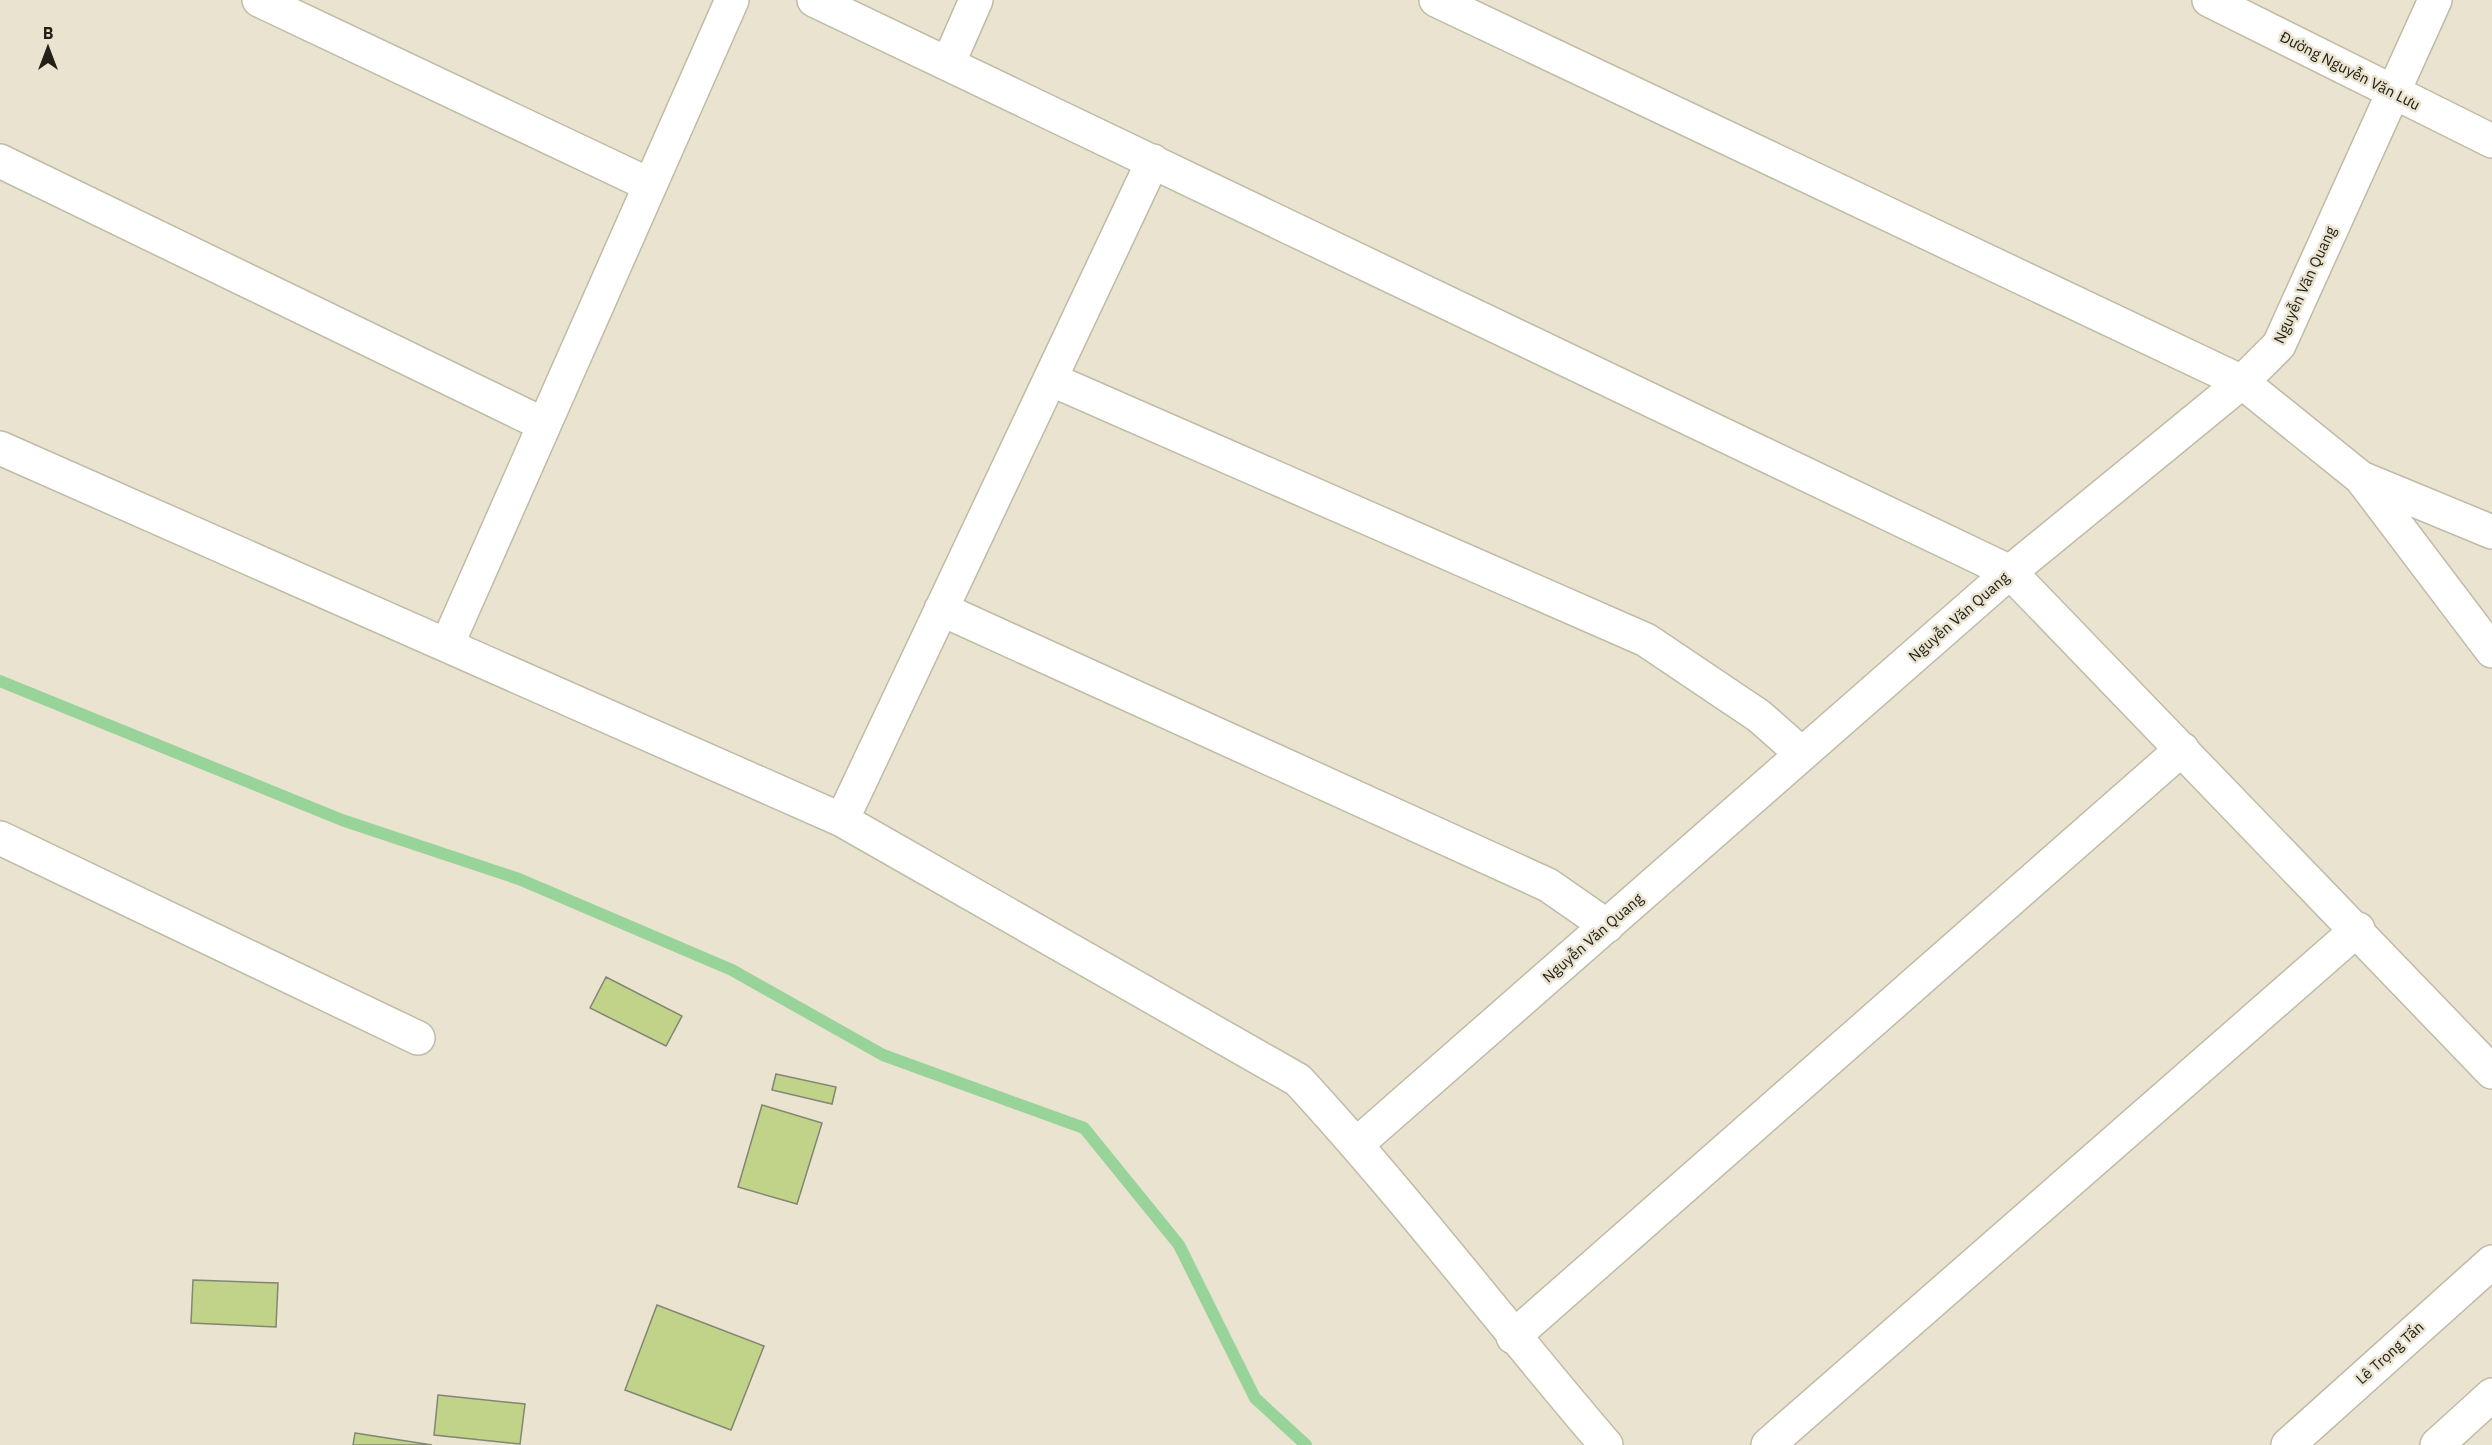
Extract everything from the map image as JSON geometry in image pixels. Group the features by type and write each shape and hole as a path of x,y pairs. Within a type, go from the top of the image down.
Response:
{"street":[{"path":"259,0 650,185"},
{"path":"447,645 732,0"},
{"path":"814,0 2010,572 2358,929 2492,1072"},
{"path":"948,64 976,0"},
{"path":"1436,0 2242,382 2361,478 2492,651"},
{"name":"Đường Nguyễn Văn Lưu","path":"2209,0 2492,141"},
{"name":"Nguyễn Văn Quang","path":"1358,1144 2010,572 2242,382 2279,345 2435,0"},
{"path":"0,161 543,424"},
{"path":"842,820 1153,161"},
{"path":"1050,380 1647,640 1759,716 1802,754"},
{"path":"0,448 842,820 1298,1080 1358,1144 1513,1336 1606,1445"},
{"path":"2361,478 2492,532"},
{"path":"942,609 1548,885 1607,926"},
{"path":"1513,1336 2182,748"},
{"path":"0,838 418,1038"},
{"path":"1768,1445 2358,929"},
{"name":"Lê Trọng Tấn","path":"2288,1445 2492,1262"},
{"path":"2436,1445 2492,1395"}],"building":[{"path":"606,977 682,1016 666,1046 590,1008"},
{"path":"776,1074 836,1087 832,1104 772,1090"},
{"path":"762,1105 822,1123 797,1204 738,1187"},
{"path":"193,1280 278,1283 276,1327 191,1323"},
{"path":"657,1305 764,1346 731,1430 625,1390"},
{"path":"438,1395 525,1404 520,1444 434,1435"},
{"path":"355,1433 432,1445 353,1445"}],"waterway":[{"path":"0,681 342,820 519,879 732,970 883,1055 1084,1128 1179,1245 1255,1398 1306,1445"}]}
